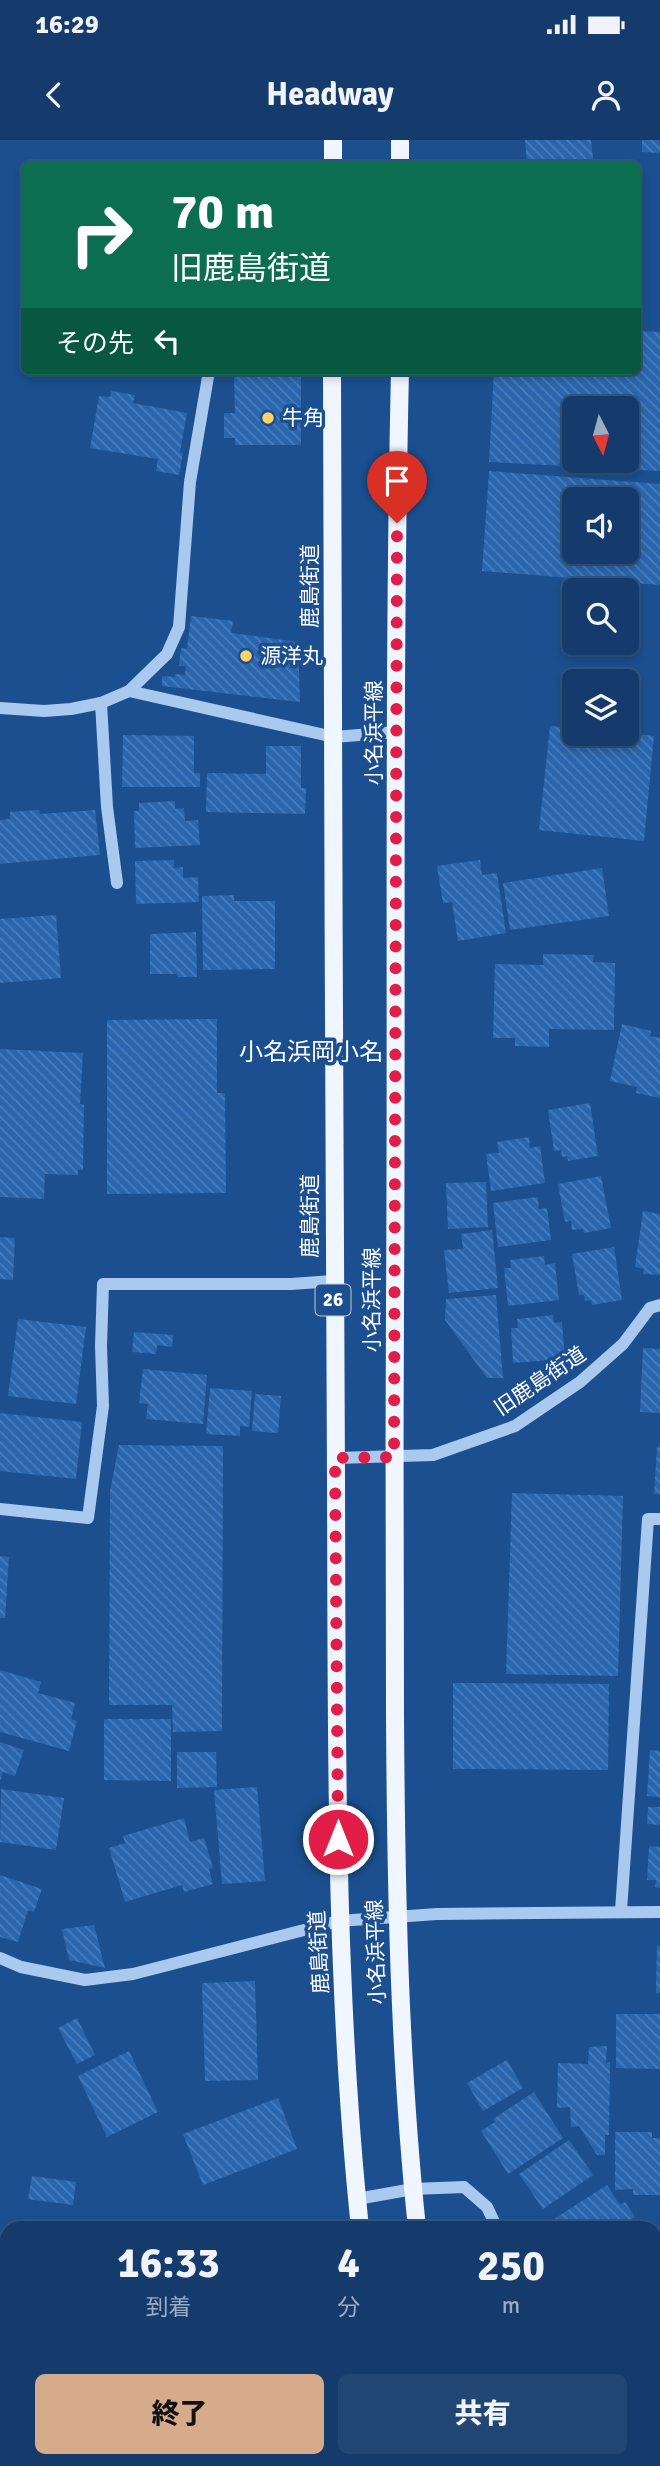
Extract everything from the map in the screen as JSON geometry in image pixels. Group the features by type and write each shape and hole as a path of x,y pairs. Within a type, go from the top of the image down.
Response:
{"main road":[{"path":"333,140 333,161"},
{"path":"400,140 400,161"},
{"name":"鹿島街道","path":"332,375 333,1281 339,1921 359,2221"},
{"name":"小名浜平線","path":"400,375 396,574 396,1916 408,2147 416,2221"}],"street":[{"path":"0,708 44,711 101,703 129,691 167,654 179,627 190,482 208,375"},
{"path":"129,691 334,737 397,732"},
{"path":"101,703 107,807 117,883"},
{"path":"0,1509 88,1518 103,1406 103,1284 291,1284 333,1281"},
{"name":"旧鹿島街道","path":"335,1458 433,1455 515,1426 580,1382 623,1344 650,1308 660,1305"},
{"path":"621,1912 648,1519 660,1519"},
{"path":"0,1958 21,1967 85,1980 133,1974 339,1921 396,1916 660,1912"},
{"path":"357,2199 413,2189 464,2187 487,2207 494,2221"}],"building":[{"path":"525,140 591,140 593,159 527,161"},
{"path":"642,140 660,140 660,153 642,152"},
{"path":"641,331 660,332 660,471 639,470 639,396 562,396 562,466 489,462 494,375 641,375"},
{"path":"234,376 301,376 301,445 235,445 235,438 224,438 224,413 235,413"},
{"path":"111,391 135,395 133,403 187,413 179,475 156,471 158,459 90,448 99,396 110,397"},
{"path":"489,471 660,484 660,585 639,583 639,578 571,578 482,571"},
{"path":"191,616 233,621 231,633 298,642 300,702 162,686 162,676 185,675 186,666 179,666 181,648 187,649"},
{"path":"550,726 562,727 562,746 639,746 639,734 654,736 644,841 539,830"},
{"path":"123,735 194,736 194,773 200,773 200,787 122,787"},
{"path":"266,746 301,746 301,788 306,788 305,814 206,812 207,773 266,774"},
{"path":"175,801 175,809 184,808 185,821 198,820 200,845 135,848 134,811 139,811 139,803"},
{"path":"39,810 40,814 95,810 100,855 0,864 0,820 10,819 10,812"},
{"path":"174,860 174,868 183,867 183,878 198,877 199,902 136,904 135,861"},
{"path":"480,860 482,875 497,873 506,933 458,941 452,902 443,903 437,866"},
{"path":"602,868 609,916 510,930 503,883"},
{"path":"234,895 234,901 275,901 275,969 203,970 202,896"},
{"path":"56,915 61,978 0,983 0,919"},
{"path":"196,932 197,977 150,974 150,934"},
{"path":"543,954 594,955 593,962 615,963 614,1030 549,1029 549,1047 515,1046 515,1038 493,1038 495,964 543,965"},
{"path":"217,1019 217,1093 225,1093 226,1193 107,1194 107,1020"},
{"path":"622,1024 651,1031 650,1036 660,1038 660,1098 636,1093 637,1087 610,1081"},
{"path":"0,1049 83,1053 80,1104 84,1105 83,1170 78,1170 78,1175 45,1174 44,1199 0,1197"},
{"path":"590,1103 598,1156 568,1161 567,1156 562,1157 561,1150 554,1151 548,1110"},
{"path":"529,1137 530,1148 540,1146 545,1183 491,1191 486,1154 499,1153 497,1142"},
{"path":"601,1176 611,1228 584,1233 583,1229 572,1230 571,1221 565,1222 558,1184"},
{"path":"486,1182 488,1227 448,1229 446,1183"},
{"path":"538,1197 539,1209 547,1208 551,1240 498,1247 493,1203"},
{"path":"643,1211 660,1214 660,1275 643,1274 644,1269 635,1267"},
{"path":"492,1230 498,1288 449,1293 444,1250 463,1249 461,1234"},
{"path":"0,1237 15,1238 13,1280 0,1279"},
{"path":"614,1247 622,1300 592,1305 591,1300 585,1301 584,1295 579,1295 572,1254"},
{"path":"544,1256 545,1265 555,1263 559,1300 508,1306 504,1268 511,1268 510,1260"},
{"path":"496,1295 503,1378 487,1378 445,1320 446,1299"},
{"path":"553,1315 554,1323 562,1322 565,1359 513,1363 511,1328 518,1328 517,1319"},
{"path":"18,1319 86,1327 76,1404 8,1396"},
{"path":"134,1332 173,1335 172,1347 157,1345 156,1354 132,1352"},
{"path":"643,1348 660,1349 660,1413 640,1412"},
{"path":"143,1369 207,1375 203,1424 146,1419 148,1404 139,1403"},
{"path":"210,1388 252,1391 249,1427 240,1426 240,1436 206,1434"},
{"path":"255,1394 281,1396 278,1433 252,1431"},
{"path":"0,1413 82,1422 76,1479 0,1471"},
{"path":"119,1445 223,1446 222,1731 173,1732 172,1705 109,1705 110,1491"},
{"path":"657,1447 660,1447 660,1494 654,1494"},
{"path":"512,1493 623,1496 618,1676 506,1674"},
{"path":"0,1556 9,1557 5,1618 0,1618"},
{"path":"0,1670 41,1682 38,1693 75,1703 71,1719 77,1721 69,1751 0,1732"},
{"path":"453,1683 609,1684 608,1770 453,1769"},
{"path":"104,1719 171,1719 171,1781 104,1780"},
{"path":"0,1742 24,1750 15,1776 3,1772 0,1781"},
{"path":"650,1750 660,1751 660,1797 647,1796"},
{"path":"177,1752 216,1752 217,1787 177,1788"},
{"path":"257,1787 265,1881 222,1884 214,1790"},
{"path":"1,1789 64,1798 56,1850 0,1842"},
{"path":"648,1807 660,1807 660,1825 647,1824"},
{"path":"184,1818 190,1842 204,1838 213,1868 209,1869 213,1884 184,1892 182,1885 125,1902 109,1848 125,1843 123,1836"},
{"path":"649,1846 660,1847 660,1888 655,1887 656,1880 647,1880"},
{"path":"0,1875 42,1889 34,1912 28,1910 18,1942 0,1937"},
{"path":"94,1925 105,1968 69,1960 62,1929"},
{"path":"657,1946 660,1946 660,1993 656,1993"},
{"path":"255,1981 258,2080 205,2081 202,1983"},
{"path":"616,2014 660,2014 660,2069 616,2068"},
{"path":"77,2018 95,2055 77,2064 58,2028"},
{"path":"607,2046 606,2063 610,2062 609,2135 605,2135 605,2155 597,2155 579,2126 571,2127 570,2107 557,2108 558,2063 588,2064 589,2047"},
{"path":"129,2051 158,2112 107,2137 78,2076"},
{"path":"507,2060 523,2088 483,2111 467,2083"},
{"path":"534,2092 563,2138 508,2174 481,2131 495,2122 493,2119"},
{"path":"278,2098 297,2149 203,2185 183,2134"},
{"path":"615,2132 652,2132 652,2138 660,2138 660,2195 633,2195 633,2189 615,2190"},
{"path":"569,2140 593,2175 543,2209 519,2174"},
{"path":"32,2176 76,2182 73,2205 28,2199"},
{"path":"607,2185 620,2205 625,2202 635,2217 628,2221 551,2221"}],"place":[{"name":"牛角","path":"268,418"},
{"name":"源洋丸","path":"246,656"}],"district":[{"name":"小名浜岡小名","path":"311,1052"}],"route":[{"path":"338,1839 335,1458 394,1457 397,523"}]}
